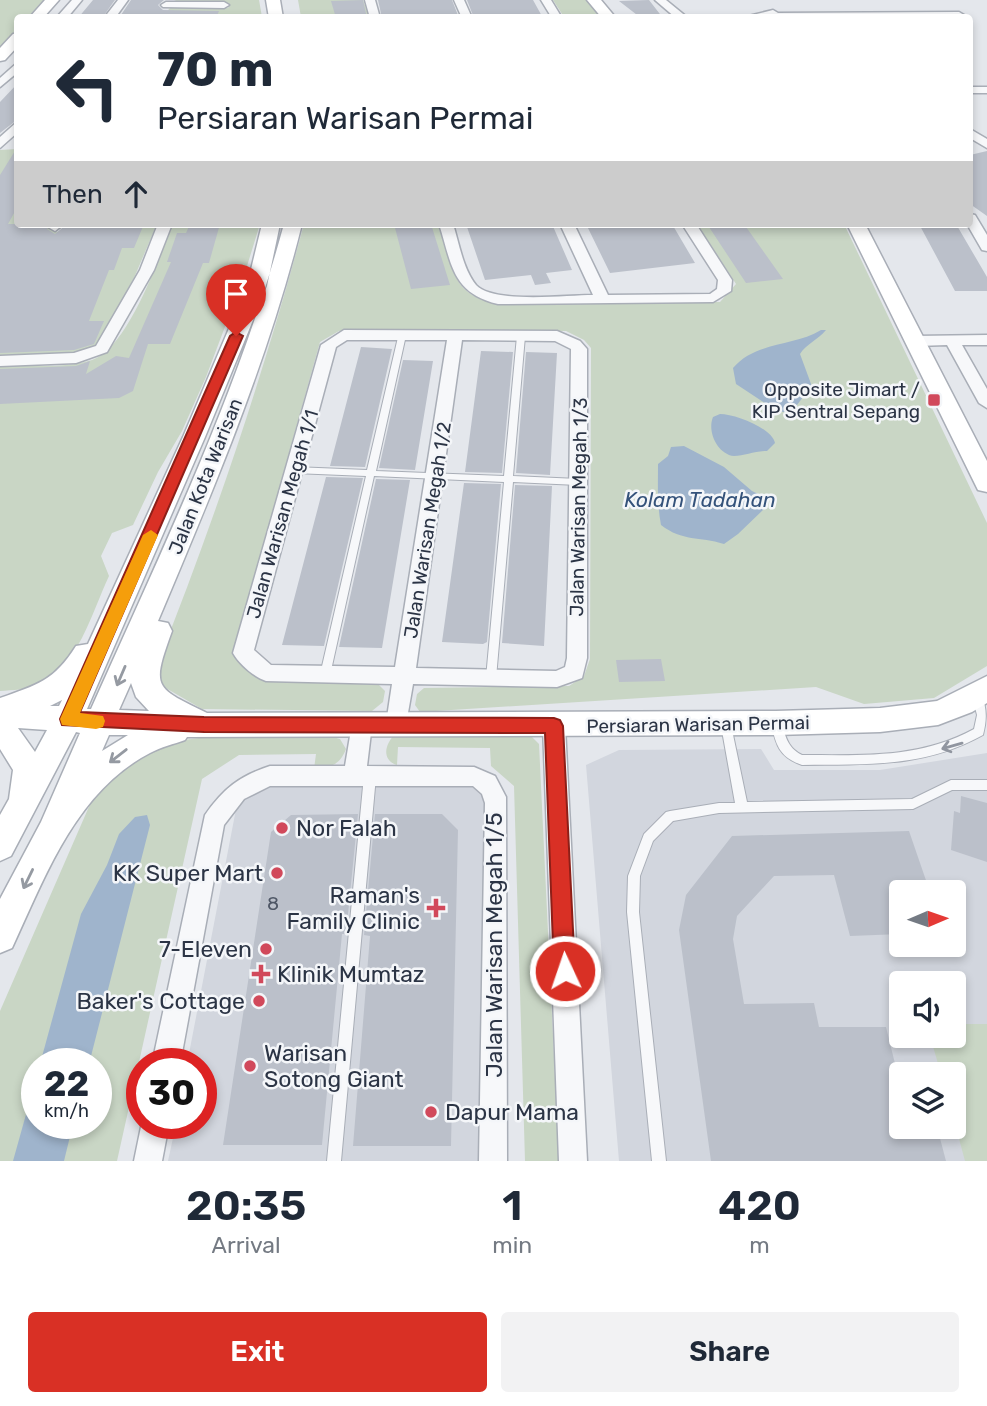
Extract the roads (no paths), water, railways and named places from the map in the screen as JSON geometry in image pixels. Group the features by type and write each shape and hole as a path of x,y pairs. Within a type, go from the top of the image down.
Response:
{"street":[{"path":"39,14 51,0"},
{"path":"65,14 77,0"},
{"path":"112,14 123,0"},
{"path":"594,0 606,14"},
{"path":"660,0 678,14"},
{"path":"761,0 776,14"},
{"path":"167,2 224,5"},
{"path":"0,57 14,41"},
{"path":"0,84 14,69"},
{"path":"0,145 14,129"},
{"path":"975,136 987,145"},
{"path":"973,223 987,247"},
{"path":"0,361 76,358 102,349 147,270 163,228"},
{"name":"Jalan Kota Warisan","path":"68,719 194,438 257,286 270,228"},
{"name":"Jalan Kota Warisan","path":"56,821 217,454 275,293 292,228"},
{"path":"447,228 467,282 474,291 498,300 713,298 724,291 725,280 692,228"},
{"path":"569,228 603,298"},
{"path":"858,228 987,484"},
{"path":"329,345 344,335 557,336"},
{"name":"Jalan Warisan Megah 1/2","path":"397,724 455,336"},
{"name":"Jalan Warisan Megah 1/3","path":"491,678 558,679 575,672 579,349 575,344 557,336"},
{"path":"952,340 987,403"},
{"path":"916,341 987,340"},
{"name":"Jalan Warisan Megah 1/1","path":"325,675 266,673 243,653 329,345"},
{"path":"0,712 57,691 76,671 151,512 194,438"},
{"path":"204,725 156,701 147,694 143,682 147,661 201,522 217,454"},
{"path":"325,675 491,678"},
{"name":"Persiaran Warisan Permai","path":"204,725 726,725 880,720 950,709 982,692"},
{"path":"0,712 101,722 204,725"},
{"path":"0,846 68,719"},
{"path":"361,724 362,776"},
{"path":"0,936 56,821 100,770 122,751 140,741 204,725"},
{"path":"554,726 573,1161"},
{"path":"0,727 17,747 28,770 23,807"},
{"name":"Jalan Warisan Megah 1/5","path":"169,1048 213,822 229,799 246,783 270,776 468,775 483,778 492,788 496,803 493,1161"},
{"path":"148,1161 152,1139"}],"lane":[{"path":"325,675 402,335"},
{"path":"491,678 521,336"},
{"path":"294,470 578,482"},
{"path":"726,725 742,808"},
{"path":"334,1161 362,776"},
{"path":"659,1161 634,912 634,876 648,838 670,816 742,808 913,804 951,786 987,785"}],"water":[{"path":"826,330 800,354 814,392 803,397 791,413 777,411 736,384 733,368 742,359"},
{"name":"Kolam Tadahan","path":"720,414 734,416 760,427 775,443 767,451 738,456 728,454 718,446 711,429 713,417"},
{"name":"Kolam Tadahan","path":"684,446 724,467 760,495 767,506 724,544 677,534 661,525 658,464 668,456 671,447"},
{"path":"147,815 150,825 93,1048 44,1048 81,914 107,865 119,834 135,817"},
{"path":"21,1132 21,1139 69,1139 64,1161 13,1161"}],"place":[{"name":"Opposite Jimart / KIP Sentral Sepang","path":"934,400"},
{"name":"Nor Falah","path":"282,828"},
{"name":"KK Super Mart","path":"277,873"},
{"name":"Raman's Family Clinic","path":"436,908"},
{"name":"7-Eleven","path":"266,949"},
{"name":"Klinik Mumtaz","path":"261,974"},
{"name":"Baker's Cottage","path":"259,1001"},
{"name":"Warisan Sotong Giant","path":"250,1066"},
{"name":"Dapur Mama","path":"431,1112"}]}
